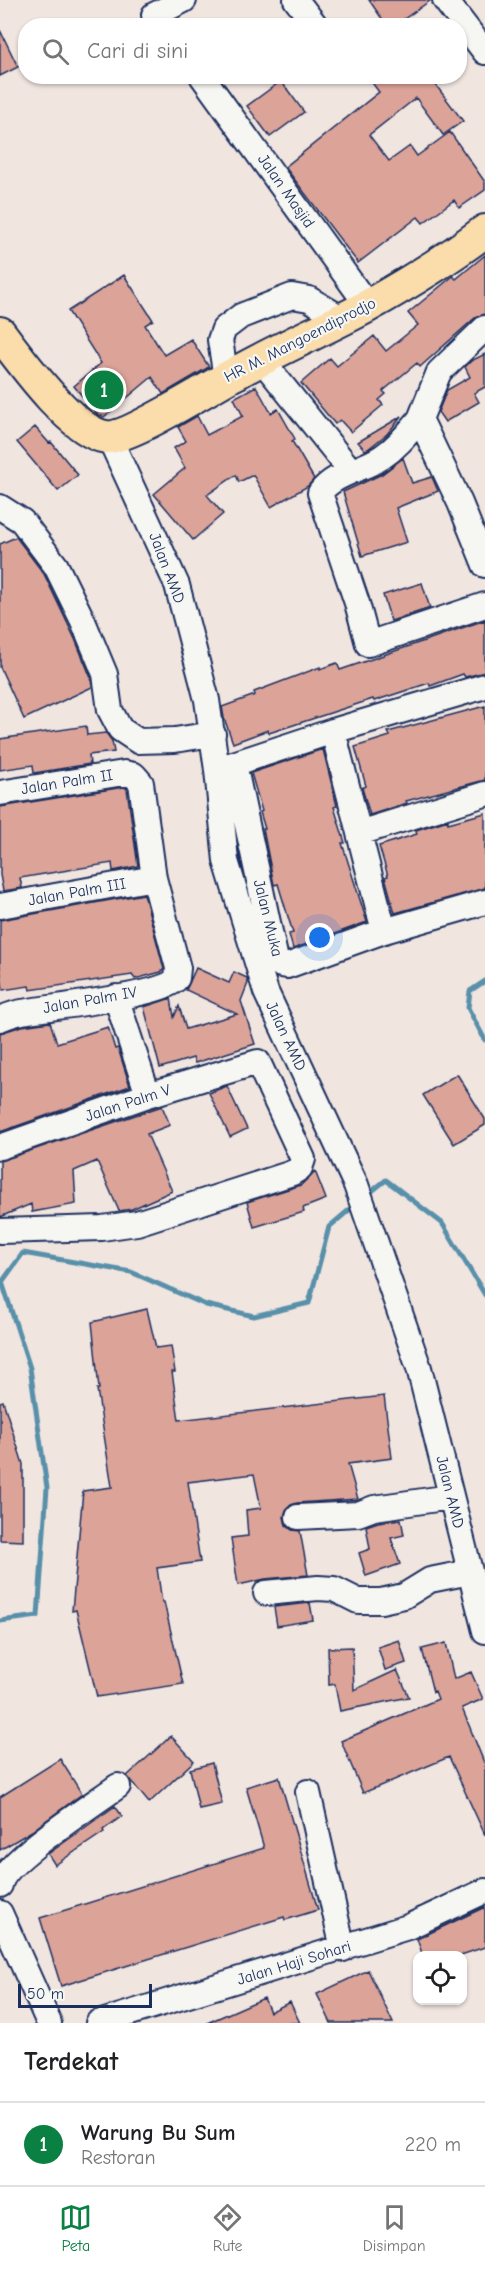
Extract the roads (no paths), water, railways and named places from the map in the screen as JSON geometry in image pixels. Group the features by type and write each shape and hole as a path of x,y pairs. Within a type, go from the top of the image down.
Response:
{"main road":[{"name":"HR M. Mangoendiprodjo","path":"109,437 130,431 261,359 355,312 452,254 485,231"},
{"path":"4,346 69,414 89,430 109,437"}],"street":[{"path":"155,14 184,0"},
{"path":"296,0 310,18"},
{"path":"445,0 459,18"},
{"path":"467,29 485,52"},
{"name":"Jalan Masjid","path":"207,84 355,312"},
{"path":"226,378 219,340 224,329 241,316 292,296 355,312"},
{"path":"485,328 439,372 420,419 401,441 381,458 351,471 324,487 320,497 357,603 368,644 485,605"},
{"path":"261,359 351,471"},
{"path":"420,419 485,565"},
{"name":"Jalan AMD","path":"109,437 177,585 207,699 213,734 225,767 226,861 258,970 266,992 356,1185 368,1217 419,1368 485,1631"},
{"path":"0,507 22,520 56,566 83,621 105,674 110,710 120,729 138,741 175,740 213,734"},
{"path":"225,767 333,731 485,686"},
{"path":"333,731 384,931 485,902"},
{"name":"Jalan Muka","path":"225,767 276,960 286,966 384,931"},
{"name":"Jalan Palm II","path":"0,793 124,773 134,775 141,783 154,878"},
{"path":"359,833 485,794"},
{"name":"Jalan Palm III","path":"0,906 154,878"},
{"name":"Jalan Palm IV","path":"0,1018 20,1012 116,997 167,986 177,978 178,968 154,878"},
{"path":"116,997 148,1095"},
{"name":"Jalan Palm V","path":"0,1147 148,1095 258,1062 303,1163 297,1170 137,1223 102,1228 0,1231"},
{"path":"298,1517 358,1514 374,1508 451,1497"},
{"path":"266,1593 318,1588 334,1589 358,1601 371,1602 399,1598 430,1580 470,1572"},
{"path":"0,1885 1,1878 29,1851 118,1786"},
{"path":"308,1792 342,1949"},
{"name":"Jalan Haji Sohari","path":"98,2023 408,1927 485,1891"},
{"path":"0,1912 49,2023"}],"waterway":[{"path":"485,981 470,991 468,1008 485,1040"},
{"path":"367,1195 386,1180 442,1223 485,1295"},
{"path":"0,1621 38,1616 47,1488 30,1368 2,1282 23,1253 131,1272 206,1305 254,1316 309,1303 329,1227 355,1205"}],"place":[{"name":"Warung Bu Sum","path":"104,390"}]}
